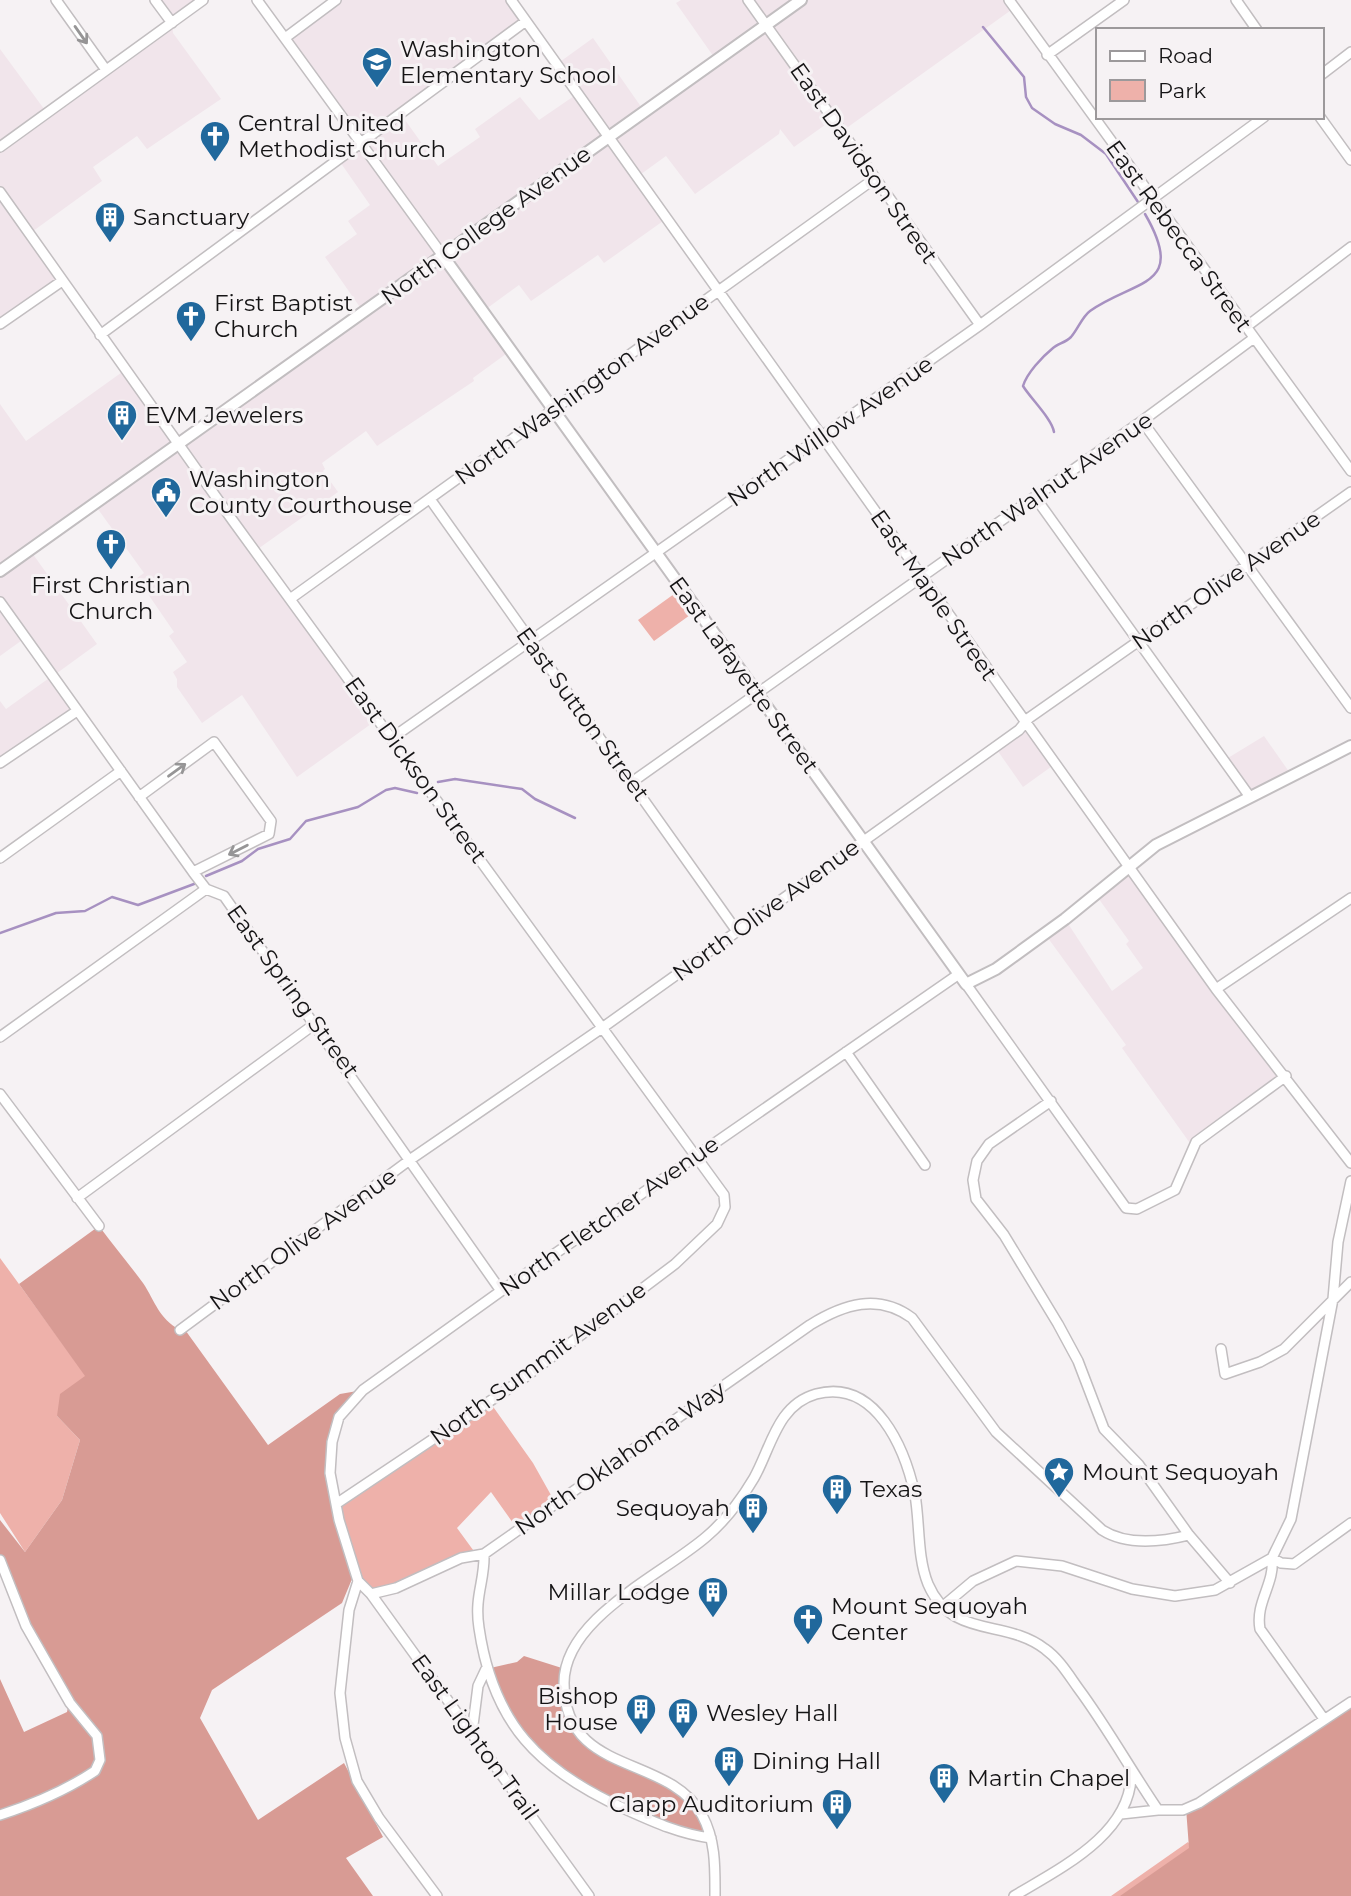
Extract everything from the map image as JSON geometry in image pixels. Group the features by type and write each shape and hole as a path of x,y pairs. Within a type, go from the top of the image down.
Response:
{"main road":[{"name":"North College Avenue","path":"0,571 801,0"},
{"name":"East Lafayette Street","path":"443,256 966,984"},
{"path":"966,984 996,969 1055,927 1156,845 1351,746"}],"street":[{"path":"56,0 106,70"},
{"path":"155,0 172,23"},
{"path":"0,147 203,0"},
{"name":"East Lafayette Street","path":"257,0 443,256"},
{"path":"285,38 337,0"},
{"name":"East Davidson Street","path":"748,0 980,325"},
{"name":"East Rebecca Street","path":"1009,0 1152,201 1351,471"},
{"path":"1047,55 1124,0"},
{"path":"1236,0 1256,28"},
{"name":"East Maple Street","path":"514,1 821,437 1216,989 1351,1163"},
{"path":"100,335 526,21"},
{"path":"1323,73 1351,52"},
{"name":"North Willow Avenue","path":"392,738 980,325 1261,119"},
{"path":"1321,119 1351,160"},
{"name":"North Washington Avenue","path":"290,599 874,179"},
{"name":"East Dickson Street","path":"0,194 178,445 697,1155 724,1195 725,1207"},
{"path":"1247,327 1351,247"},
{"path":"0,324 62,281"},
{"name":"North Walnut Avenue","path":"632,782 1142,421 1254,338"},
{"path":"1142,421 1351,708"},
{"name":"North Olive Avenue","path":"180,1330 411,1159 602,1028 1246,564 1351,492"},
{"path":"1035,497 1137,643 1250,797"},
{"name":"East Sutton Street","path":"430,499 736,930"},
{"name":"East Spring Street","path":"0,602 206,889 225,896 501,1291"},
{"path":"0,763 78,711"},
{"path":"139,797 214,742 271,821 269,834 193,872"},
{"path":"0,858 121,771"},
{"path":"0,1037 206,889"},
{"path":"1216,989 1351,898"},
{"name":"North Fletcher Avenue","path":"358,1581 330,1473 332,1442 339,1417 363,1390 501,1291 959,974"},
{"name":"East Lafayette Street","path":"966,984 1126,1208 1137,1209 1175,1190 1196,1142 1286,1076"},
{"path":"77,1198 316,1023"},
{"path":"846,1052 925,1166"},
{"path":"0,1094 99,1226"},
{"path":"1051,1101 989,1144 977,1161 973,1180 976,1199 1004,1235 1058,1324 1078,1361 1104,1429 1139,1465 1189,1535 1230,1583"},
{"path":"942,1606 981,1576 1016,1561 1053,1564 1132,1589 1175,1596 1197,1595 1230,1583 1272,1558 1291,1519 1333,1299 1338,1242 1351,1181"},
{"name":"North Summit Avenue","path":"336,1504 520,1381 675,1264 717,1224 725,1207"},
{"path":"1221,1349 1226,1374 1260,1362 1284,1349 1351,1282"},
{"name":"North Oklahoma Way","path":"372,1594 396,1588 461,1558 484,1554 810,1325 828,1314 859,1303 897,1307 912,1318 996,1432 1102,1530 1115,1538 1128,1540 1171,1539 1189,1535"},
{"path":"715,1896 711,1838 702,1815 678,1788 606,1756 578,1731 569,1715 564,1679 567,1661 583,1634 596,1619 717,1527 747,1489 779,1423 790,1410 814,1395 842,1393 873,1407 890,1429 903,1457 915,1495 928,1583 942,1606 968,1624 1019,1635 1048,1650 1116,1740 1130,1770 1158,1810"},
{"path":"1272,1558 1281,1563 1294,1564 1351,1523"},
{"path":"484,1554 485,1567 476,1607 486,1668 506,1715 548,1766 602,1798 673,1831 711,1838"},
{"path":"1272,1558 1274,1571 1257,1614 1260,1629 1324,1720"},
{"path":"0,1560 26,1626 69,1703 97,1736 100,1760 95,1771 35,1804 0,1815"},
{"path":"358,1581 349,1610 340,1693 345,1738 357,1781 379,1818 437,1896"},
{"name":"East Lighton Trail","path":"358,1581 372,1594 589,1896"},
{"path":"472,1733 478,1686 486,1668"},
{"path":"1121,1814 1183,1810 1351,1702"},
{"path":"1014,1896 1094,1843 1121,1814 1129,1793 1130,1770"}],"shaded area":[{"path":"157,0 194,0 197,4 172,23 173,33 221,99 147,149 137,136 93,167 102,181 29,234 62,281 0,324 0,49 47,113 171,23"},
{"path":"336,0 511,0 526,21 400,113 438,166 480,137 475,129 520,97 539,120 577,94 557,64 593,38 644,111 716,60 676,3 681,0 1009,0 1014,8 841,132 832,120 794,147 780,129 779,134 695,194 666,156 637,177 666,219 604,263 598,255 531,301 519,285 482,312 510,351 473,378 474,381 377,446 366,431 322,463 325,469 323,471 338,492 255,551 378,719 297,777 242,695 202,723 177,687 173,672 187,662 169,636 174,632 137,578 144,573 95,505 30,550 97,644 53,676 77,711 0,763 0,701 6,709 52,676 25,638 0,656 0,404 26,441 125,370 179,445 364,313 325,257 357,234 348,221 370,205 338,159 360,142 285,38"},
{"path":"1025,723 1055,764 1023,787 995,747"},
{"path":"1264,736 1292,776 1250,797 1223,761"},
{"path":"1129,866 1286,1076 1192,1146 1122,1048 1126,1045 1045,934 1065,919 1112,991 1143,968 1126,944 1129,941 1096,895"},
{"path":"99,1226 143,1283 162,1315 180,1330 183,1327 268,1445 340,1394 363,1390 331,1424 325,1477 352,1579 342,1603 212,1690 200,1718 258,1820 344,1763 383,1837 346,1858 373,1896 0,1896 0,1679 24,1732 67,1712 69,1702 26,1626 0,1560 0,1520 25,1552 62,1500 80,1440 57,1416 60,1394 85,1376 19,1284"},
{"path":"524,1656 565,1669 568,1701 577,1724 591,1741 673,1787 694,1804 711,1838 686,1835 602,1798 533,1752 486,1669 517,1662"},
{"path":"1351,1702 1351,1896 1120,1896 1189,1848 1186,1808"}],"green space":[{"path":"681,589 697,610 654,641 638,620"},
{"path":"0,1258 86,1376 57,1416 80,1440 62,1500 25,1552 0,1513"},
{"path":"489,1401 533,1463 556,1504 518,1530 491,1492 457,1528 476,1554 371,1594 358,1581 336,1504"},
{"path":"1188,1842 1226,1896 1111,1896"}],"waterway":[{"path":"983,27 1024,77 1026,97 1032,108 1055,124 1081,135 1106,154 1140,205"},
{"path":"1054,432 1023,386 1025,381 1044,356 1071,337 1090,311 1139,286 1158,269 1161,256 1157,238 1145,214"},
{"path":"438,782 455,779 522,789 535,799 575,818"},
{"path":"206,876 242,861 258,849 290,839 306,821 358,807 386,790 395,788 417,793"},
{"path":"0,933 56,913 85,911 112,897 138,905 194,884"}],"place":[{"name":"Washington Elementary School","path":"377,89"},
{"name":"Central United Methodist Church","path":"215,163"},
{"name":"Sanctuary","path":"110,244"},
{"name":"First Baptist Church","path":"191,343"},
{"name":"EVM Jewelers","path":"122,442"},
{"name":"Washington County Courthouse","path":"166,519"},
{"name":"First Christian Church","path":"111,571"},
{"name":"Mount Sequoyah","path":"1059,1499"},
{"name":"Texas","path":"837,1516"},
{"name":"Sequoyah","path":"753,1535"},
{"name":"Millar Lodge","path":"713,1619"},
{"name":"Mount Sequoyah Center","path":"808,1646"},
{"name":"Bishop House","path":"641,1736"},
{"name":"Wesley Hall","path":"683,1740"},
{"name":"Dining Hall","path":"729,1788"},
{"name":"Martin Chapel","path":"944,1805"},
{"name":"Clapp Auditorium","path":"837,1831"}]}
